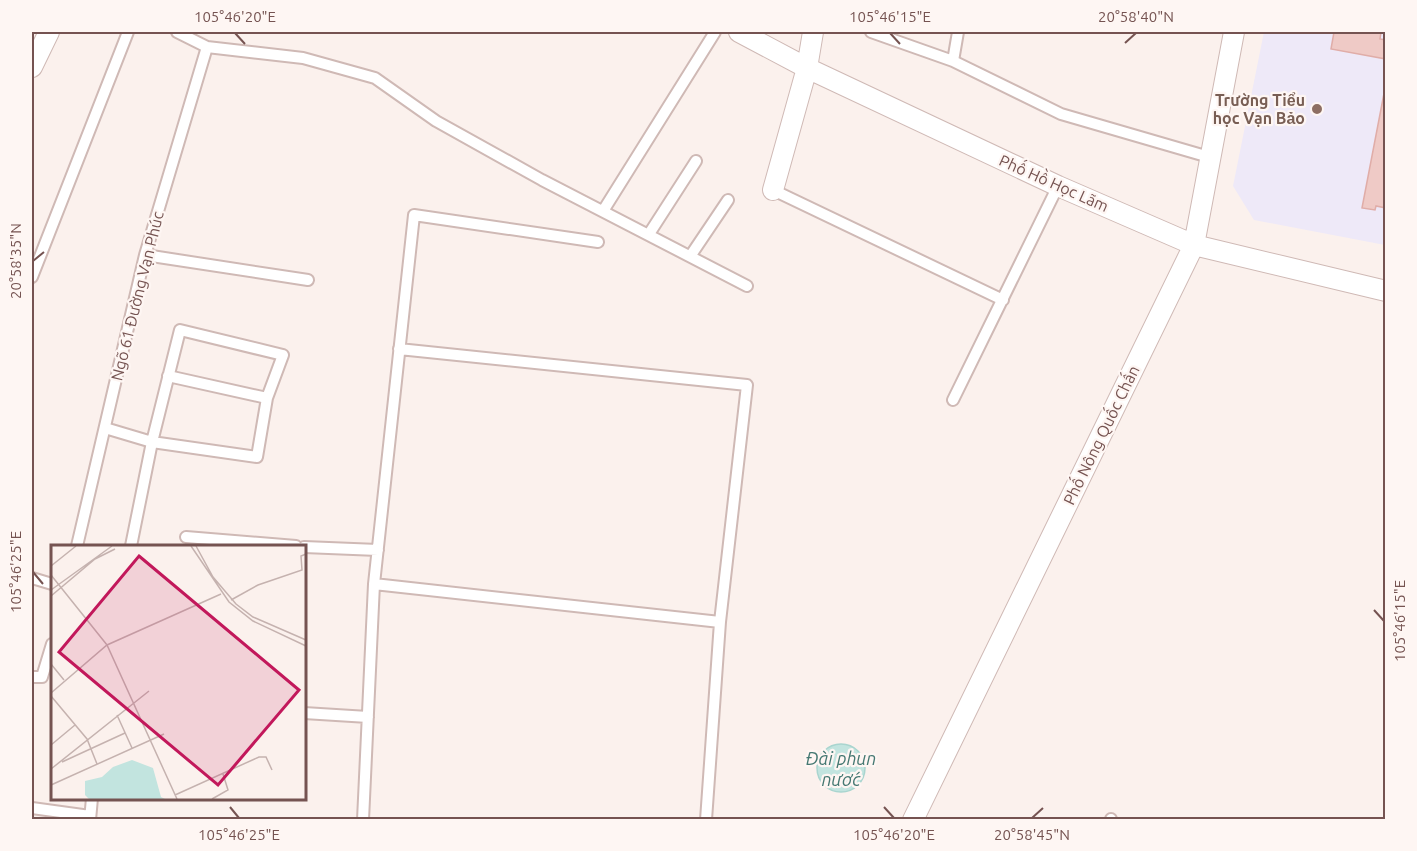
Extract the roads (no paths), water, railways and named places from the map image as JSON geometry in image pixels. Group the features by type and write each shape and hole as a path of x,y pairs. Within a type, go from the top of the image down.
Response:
{"street":[{"path":"32,67 49,32"},
{"name":"Phố Hồ Học Lãm","path":"739,32 807,68 1058,186 1194,245 1386,291"},
{"path":"773,190 807,68 813,32"},
{"name":"Phố Nông Quốc Chấn","path":"913,819 1194,245 1234,32"}],"lane":[{"path":"32,277 128,32"},
{"path":"177,32 207,48 303,58 375,78 436,121 747,286"},
{"path":"603,211 715,32"},
{"path":"871,32 953,61 1061,114 1209,158"},
{"path":"953,61 958,32"},
{"name":"Ngõ 61 Đường Vạn Phúc","path":"77,545 145,255 207,48"},
{"path":"649,234 696,161"},
{"path":"953,400 1058,186"},
{"path":"773,190 1003,300"},
{"path":"691,255 728,200"},
{"path":"363,819 374,584 414,215 598,242"},
{"path":"145,255 308,280"},
{"path":"105,428 152,442 257,456 267,398 283,355 180,330 152,442 131,545"},
{"path":"399,349 747,385 720,622 706,819"},
{"path":"168,376 267,398"},
{"path":"186,537 284,545"},
{"path":"306,547 378,550"},
{"path":"32,579 51,584"},
{"path":"374,584 720,622"},
{"path":"32,677 42,677 51,647"},
{"path":"306,713 368,717"},
{"path":"32,808 90,818 92,800"}],"water":[{"name":"Đài phun nước","path":"836,744 846,744 858,751 865,763 865,773 858,785 846,792 836,792 821,781 817,773 817,763 828,748"}],"place":[{"name":"Trường Tiểu học Vạn Bảo","path":"1317,109"}]}
